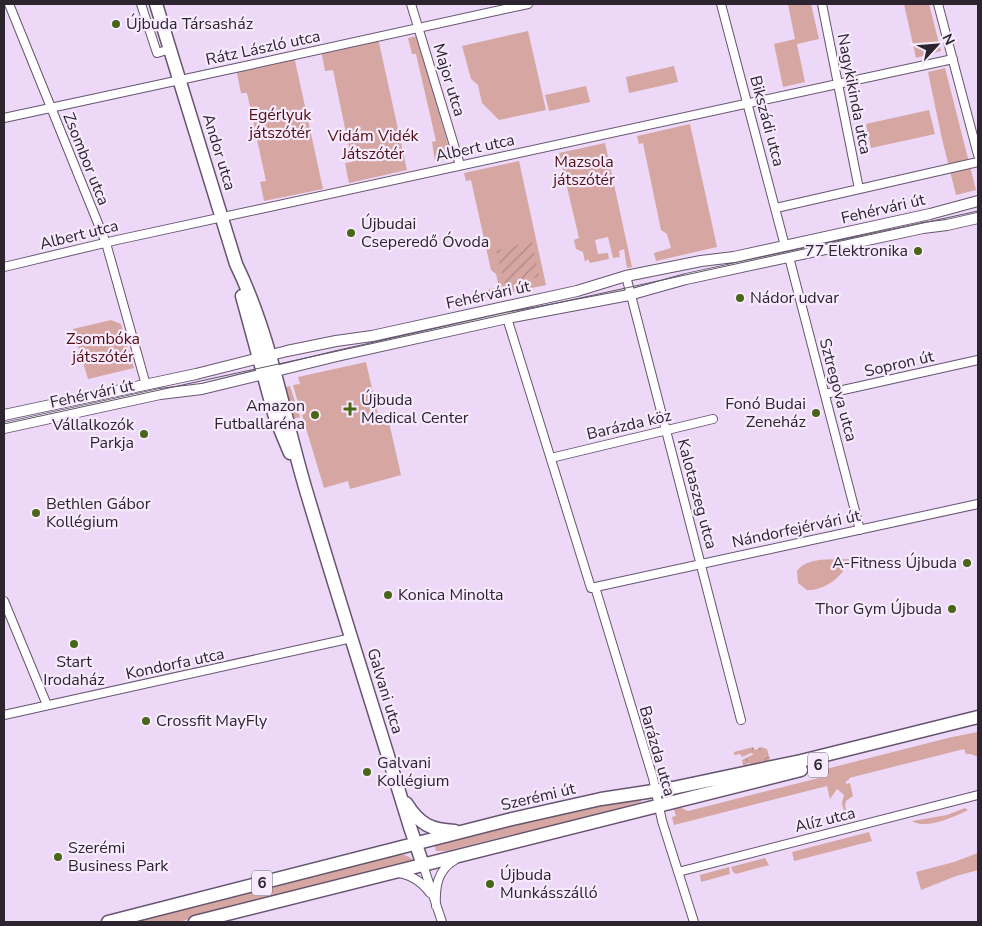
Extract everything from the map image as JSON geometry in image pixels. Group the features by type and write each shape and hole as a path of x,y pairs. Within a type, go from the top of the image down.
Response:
{"main road":[{"name":"Andor utca","path":"156,4 236,264 240,290 264,356 268,373"},
{"name":"Galvani utca","path":"268,373 305,485 423,865"},
{"name":"Szerémi út","path":"108,922 416,845 463,831 601,799 709,782 801,762 978,717"},
{"name":"6","path":"195,922 978,725"},
{"path":"399,791 408,806 424,824 438,830 463,831"}],"street":[{"path":"4,6 9,4"},
{"name":"Zsombor utca","path":"9,4 106,243 146,385"},
{"path":"141,4 157,54 170,50"},
{"name":"Major utca","path":"411,4 460,165"},
{"name":"Rátz László utca","path":"4,118 419,29 498,7 528,4"},
{"name":"Bikszádi utca","path":"721,4 786,246"},
{"name":"Nagykikinda utca","path":"822,4 859,189"},
{"path":"938,4 978,155"},
{"name":"Albert utca","path":"4,267 460,165 952,59"},
{"name":"Fehérvári út","path":"776,208 978,162"},
{"name":"Fehérvári út","path":"4,415 196,374 264,356 336,341 372,336 577,291 626,276 786,246 930,214 978,201"},
{"name":"Fehérvári út","path":"4,428 160,394 202,389 337,356 507,318 629,295 686,279 978,218"},
{"name":"Sztregova utca","path":"789,257 860,530"},
{"name":"Kalotaszeg utca","path":"626,276 629,295 741,720"},
{"name":"Barázda utca","path":"507,318 653,778 662,821 694,922"},
{"name":"Sopron út","path":"825,394 978,360"},
{"name":"Barázda köz","path":"550,458 713,419"},
{"name":"Nándorfejérvári út","path":"593,588 978,504"},
{"path":"4,601 47,706"},
{"name":"Kondorfa utca","path":"4,715 352,638"},
{"name":"Alíz utca","path":"678,872 978,795"},
{"name":"Galvani utca","path":"436,906 436,891 442,871 449,863 464,855"},
{"name":"Galvani utca","path":"423,865 442,922"},
{"name":"Galvani utca","path":"394,872 413,877 420,882 430,894 436,906"}],"green space":[{"path":"788,4 811,4 819,39 797,44 805,82 783,87 774,44 795,39"},
{"path":"904,4 929,4 941,51 916,58"},
{"path":"528,31 546,110 499,120 482,103 478,85 471,79 462,46"},
{"path":"417,36 452,158 435,161 432,142 436,141 416,54 412,54 408,38"},
{"name":"Vidám Vidék Játszótér","path":"378,38 407,170 349,183 345,163 352,162 333,70 325,71 321,50"},
{"name":"Egérlyuk játszótér","path":"294,56 323,189 264,201 260,182 266,181 247,93 241,93 236,69"},
{"path":"674,66 678,82 629,93 626,77"},
{"path":"945,68 976,190 956,195 928,72"},
{"path":"586,86 590,102 549,111 545,95"},
{"path":"929,110 935,134 871,148 866,124"},
{"path":"690,124 717,247 656,261 654,253 671,248 667,234 661,230 643,143 639,144 637,136"},
{"name":"Mazsola játszótér","path":"605,143 632,267 627,268 624,249 619,251 620,257 613,258 608,237 595,240 598,254 608,253 609,259 590,263 588,259 585,262 583,252 576,249 574,240 579,238 559,153"},
{"path":"519,161 546,285 484,298 483,291 499,287 496,274 491,270 471,180 466,181 464,173"},
{"path":"532,241 539,277 505,284 496,251"},
{"name":"Zsombóka játszótér","path":"111,320 121,324 134,368 88,379 73,329"},
{"path":"366,362 380,424 389,422 401,475 350,489 348,481 324,488 302,415 305,414 304,409 300,410 293,385 300,384 298,377"},
{"path":"290,386 300,417 292,419 283,388"},
{"path":"849,559 838,577 827,585 814,590 807,590 798,583 797,571 808,563 821,560"},
{"path":"978,732 978,757 966,754 964,749 849,778 846,784 850,783 853,796 846,801 847,815 845,816 842,803 844,795 837,789 830,799 827,786 674,825 672,817 676,816 673,807 677,806 688,811 823,777 822,770"},
{"path":"753,747 755,750 761,747 767,749 770,760 755,765 748,763 747,767 743,765 742,760 754,754 751,753 742,757 740,754 734,755 734,752"},
{"path":"640,797 641,802 550,829 510,835 446,851 436,851 434,844 553,815"},
{"path":"965,808 968,810 940,822 925,824 912,821 947,815"},
{"path":"869,832 872,841 794,861 792,852"},
{"path":"978,853 978,870 956,876 921,890 916,872 954,862"},
{"path":"394,854 405,855 416,861 178,922 124,922"},
{"path":"765,858 769,865 736,874 731,867"},
{"path":"729,867 730,874 701,882 700,875"}],"tram line":[{"path":"4,424 978,211"}],"place":[{"name":"Újbuda Társasház","path":"116,24"},
{"name":"Újbudai Cseperedő Óvoda","path":"351,233"},
{"name":"77 Elektronika","path":"918,251"},
{"name":"Nádor udvar","path":"740,298"},
{"name":"Újbuda Medical Center","path":"350,409"},
{"name":"Fonó Budai Zeneház","path":"816,413"},
{"name":"Amazon Futballaréna","path":"315,415"},
{"name":"Vállalkozók Parkja","path":"144,434"},
{"name":"Bethlen Gábor Kollégium","path":"36,513"},
{"name":"A-Fitness Újbuda","path":"967,563"},
{"name":"Konica Minolta","path":"388,595"},
{"name":"Thor Gym Újbuda","path":"952,609"},
{"name":"Start Irodaház","path":"74,644"},
{"name":"Crossfit MayFly","path":"146,721"},
{"name":"Galvani Kollégium","path":"367,772"},
{"name":"Szerémi Business Park","path":"58,857"},
{"name":"Újbuda Munkásszálló","path":"490,884"}]}
